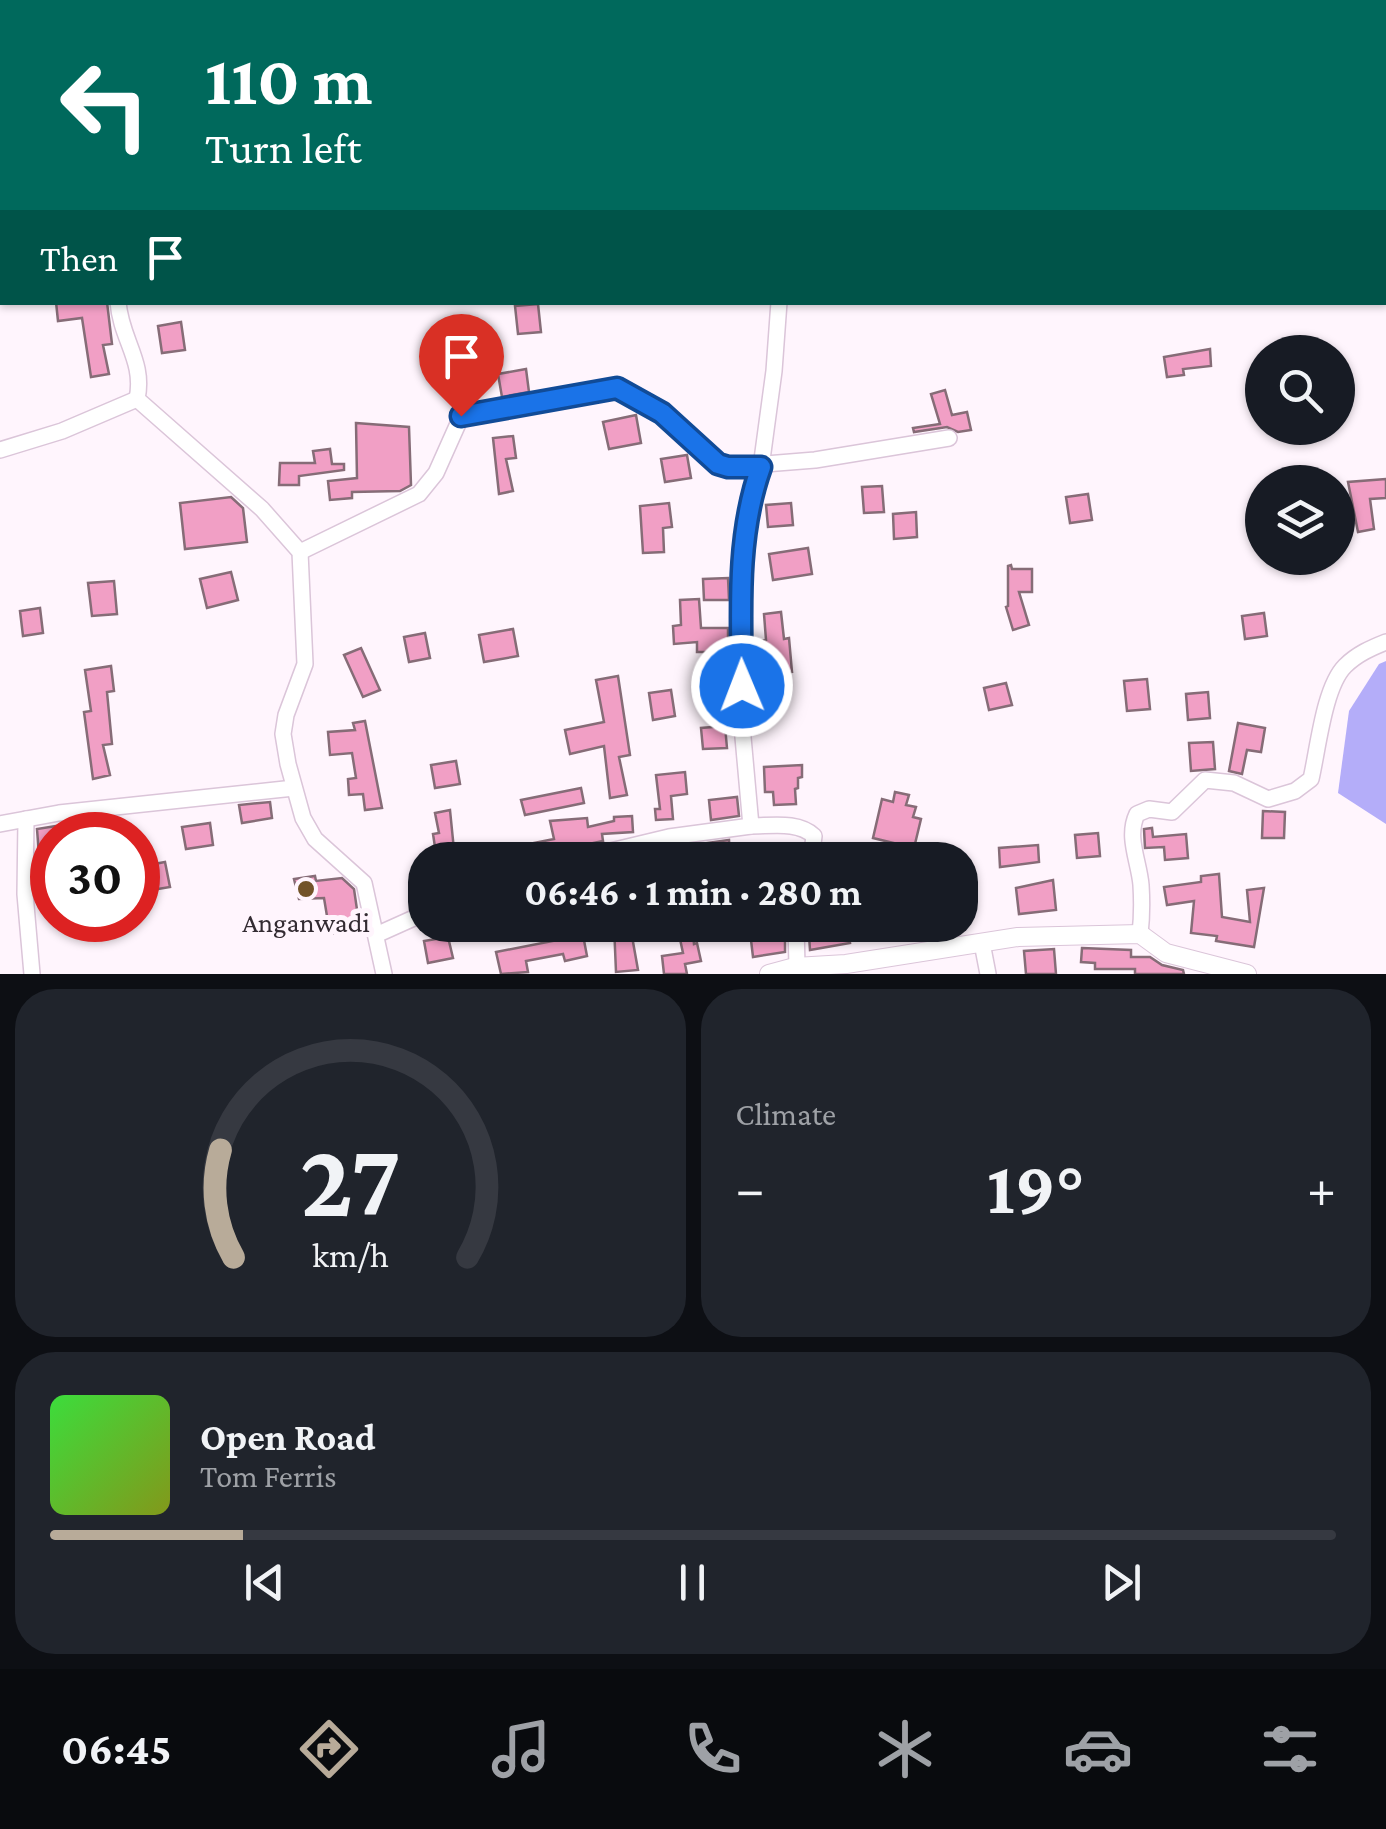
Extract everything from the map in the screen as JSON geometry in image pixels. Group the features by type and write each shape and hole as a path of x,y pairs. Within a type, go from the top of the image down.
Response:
{"main road":[{"path":"769,974 796,967 840,969 1018,937 1140,934 1166,952 1247,974"}],"street":[{"path":"118,305 119,320 142,377 137,399"},
{"path":"751,826 741,715 742,585 748,501 761,467 778,305"},
{"path":"300,552 419,494 436,473 461,416 591,392 617,388 662,413 718,464 728,467 815,460 948,438"},
{"path":"0,450 62,431 137,399"},
{"path":"137,399 262,508 300,552 305,664 290,698 284,734 294,788 315,839 364,883 384,974"},
{"path":"1140,934 1141,881 1133,845 1137,814 1149,809 1172,812 1205,780 1234,783 1268,798 1305,785 1311,778 1330,694 1342,669 1359,654 1386,642"},
{"path":"0,824 58,813 294,788"},
{"path":"26,819 25,894 32,974"},
{"path":"652,842 751,826 800,826 810,831 813,842"},
{"path":"376,934 408,920"},
{"path":"796,942 796,967"},
{"path":"982,942 988,974"}],"shaded area":[{"path":"1386,661 1386,824 1338,793 1349,711 1379,664"}],"building":[{"path":"56,305 107,305 112,344 103,345 109,374 91,377 82,318 58,321"},
{"path":"538,305 541,332 518,334 515,306"},
{"path":"181,322 185,350 162,353 158,326"},
{"path":"1210,349 1211,366 1183,369 1184,375 1167,377 1164,357"},
{"path":"489,351 491,372 432,376 430,359"},
{"path":"526,369 529,392 502,397 498,374"},
{"path":"945,390 952,415 967,412 971,430 958,432 947,427 914,432 913,428 940,424 931,394"},
{"path":"636,415 641,443 609,449 603,422"},
{"path":"356,423 409,427 411,485 400,491 352,492 352,498 330,500 328,481 357,478"},
{"path":"513,436 516,458 506,459 513,491 499,494 493,438"},
{"path":"330,449 332,464 344,464 344,470 299,476 299,485 279,485 280,463 315,463 313,451"},
{"path":"687,455 691,478 665,482 661,459"},
{"path":"1386,479 1386,498 1370,499 1374,529 1358,532 1355,481"},
{"path":"882,486 884,512 864,513 862,487"},
{"path":"1088,494 1092,520 1070,523 1066,497"},
{"path":"231,497 243,508 247,542 185,549 180,503"},
{"path":"669,503 672,527 663,528 664,552 643,553 640,506"},
{"path":"791,503 793,525 768,527 766,505"},
{"path":"916,512 917,537 894,539 893,514"},
{"path":"808,548 812,574 773,580 769,554"},
{"path":"1011,565 1012,569 1032,569 1032,592 1019,592 1029,625 1013,630 1006,607"},
{"path":"231,572 238,600 207,608 200,579"},
{"path":"728,578 729,600 704,600 703,579"},
{"path":"114,581 117,614 92,616 88,583"},
{"path":"699,599 701,628 728,628 728,652 697,652 697,642 674,644 673,626 681,625 680,600"},
{"path":"40,608 43,633 23,636 20,611"},
{"path":"781,612 784,639 789,638 792,672 761,675 758,641 766,640 764,614"},
{"path":"1264,613 1267,636 1245,639 1242,616"},
{"path":"513,629 518,656 484,662 479,635"},
{"path":"425,633 430,658 409,662 404,637"},
{"path":"361,648 380,690 363,697 344,655"},
{"path":"111,666 114,691 107,692 112,744 103,745 110,775 93,779 84,712 91,711 85,670"},
{"path":"618,676 630,755 619,757 627,795 610,798 604,746 570,754 565,730 604,722 596,680"},
{"path":"1147,679 1150,709 1127,711 1124,681"},
{"path":"1006,683 1012,705 989,710 984,688"},
{"path":"671,690 675,716 653,720 649,693"},
{"path":"1208,692 1210,718 1188,720 1186,694"},
{"path":"365,721 382,808 365,810 363,794 349,795 348,779 356,778 352,753 330,755 328,732 355,730 353,723"},
{"path":"1238,723 1265,728 1261,752 1247,750 1242,774 1229,771"},
{"path":"725,726 727,748 703,749 701,728"},
{"path":"1213,742 1215,769 1191,771 1189,743"},
{"path":"456,761 460,784 435,788 431,765"},
{"path":"802,765 802,777 795,789 796,804 774,805 773,792 765,792 764,767"},
{"path":"685,772 687,794 671,796 673,819 656,820 655,809 660,809 656,775"},
{"path":"581,788 584,803 525,815 521,800"},
{"path":"895,792 909,795 906,805 916,807 913,817 921,819 915,842 873,838 882,799 893,802"},
{"path":"737,797 739,816 711,820 709,800"},
{"path":"270,802 272,818 242,823 239,805"},
{"path":"450,810 453,842 434,842 433,834 439,833 435,813"},
{"path":"1263,811 1285,812 1284,838 1262,838"},
{"path":"632,816 633,832 602,834 603,841 598,842 539,842 554,839 550,821 587,818 588,827 614,821 614,817"},
{"path":"210,823 213,845 186,849 182,827"},
{"path":"1152,828 1153,837 1186,834 1188,858 1165,860 1164,847 1145,848 1144,829"},
{"path":"1098,833 1100,856 1077,858 1075,835"},
{"path":"1038,845 1039,862 1000,867 999,848"},
{"path":"165,862 170,887 160,889 160,863"},
{"path":"1219,874 1222,917 1250,922 1247,890 1264,888 1254,947 1191,933 1194,901 1167,905 1164,887 1201,882 1201,876"},
{"path":"315,876 316,881 342,878 354,889 360,930 330,934 324,898 299,899 294,879"},
{"path":"1053,880 1056,910 1019,914 1016,888"},
{"path":"424,942 449,942 453,958 428,963"},
{"path":"547,942 584,942 587,956 565,961 563,954 526,961 528,972 501,974 496,952"},
{"path":"615,942 633,942 638,970 616,972"},
{"path":"681,942 697,943 701,961 685,964 687,974 664,974 662,956 683,953"},
{"path":"751,942 785,942 785,952 753,957"},
{"path":"809,942 850,942 850,943 810,950"},
{"path":"1082,948 1131,950 1131,957 1150,957 1162,965 1183,970 1184,974 1095,969 1095,963 1081,962"},
{"path":"1054,949 1056,974 1026,974 1024,951"}],"place":[{"name":"Anganwadi","path":"306,889"}],"route":[{"path":"461,416 617,388 662,413 718,464 761,467 748,501 742,585 742,686"}]}
